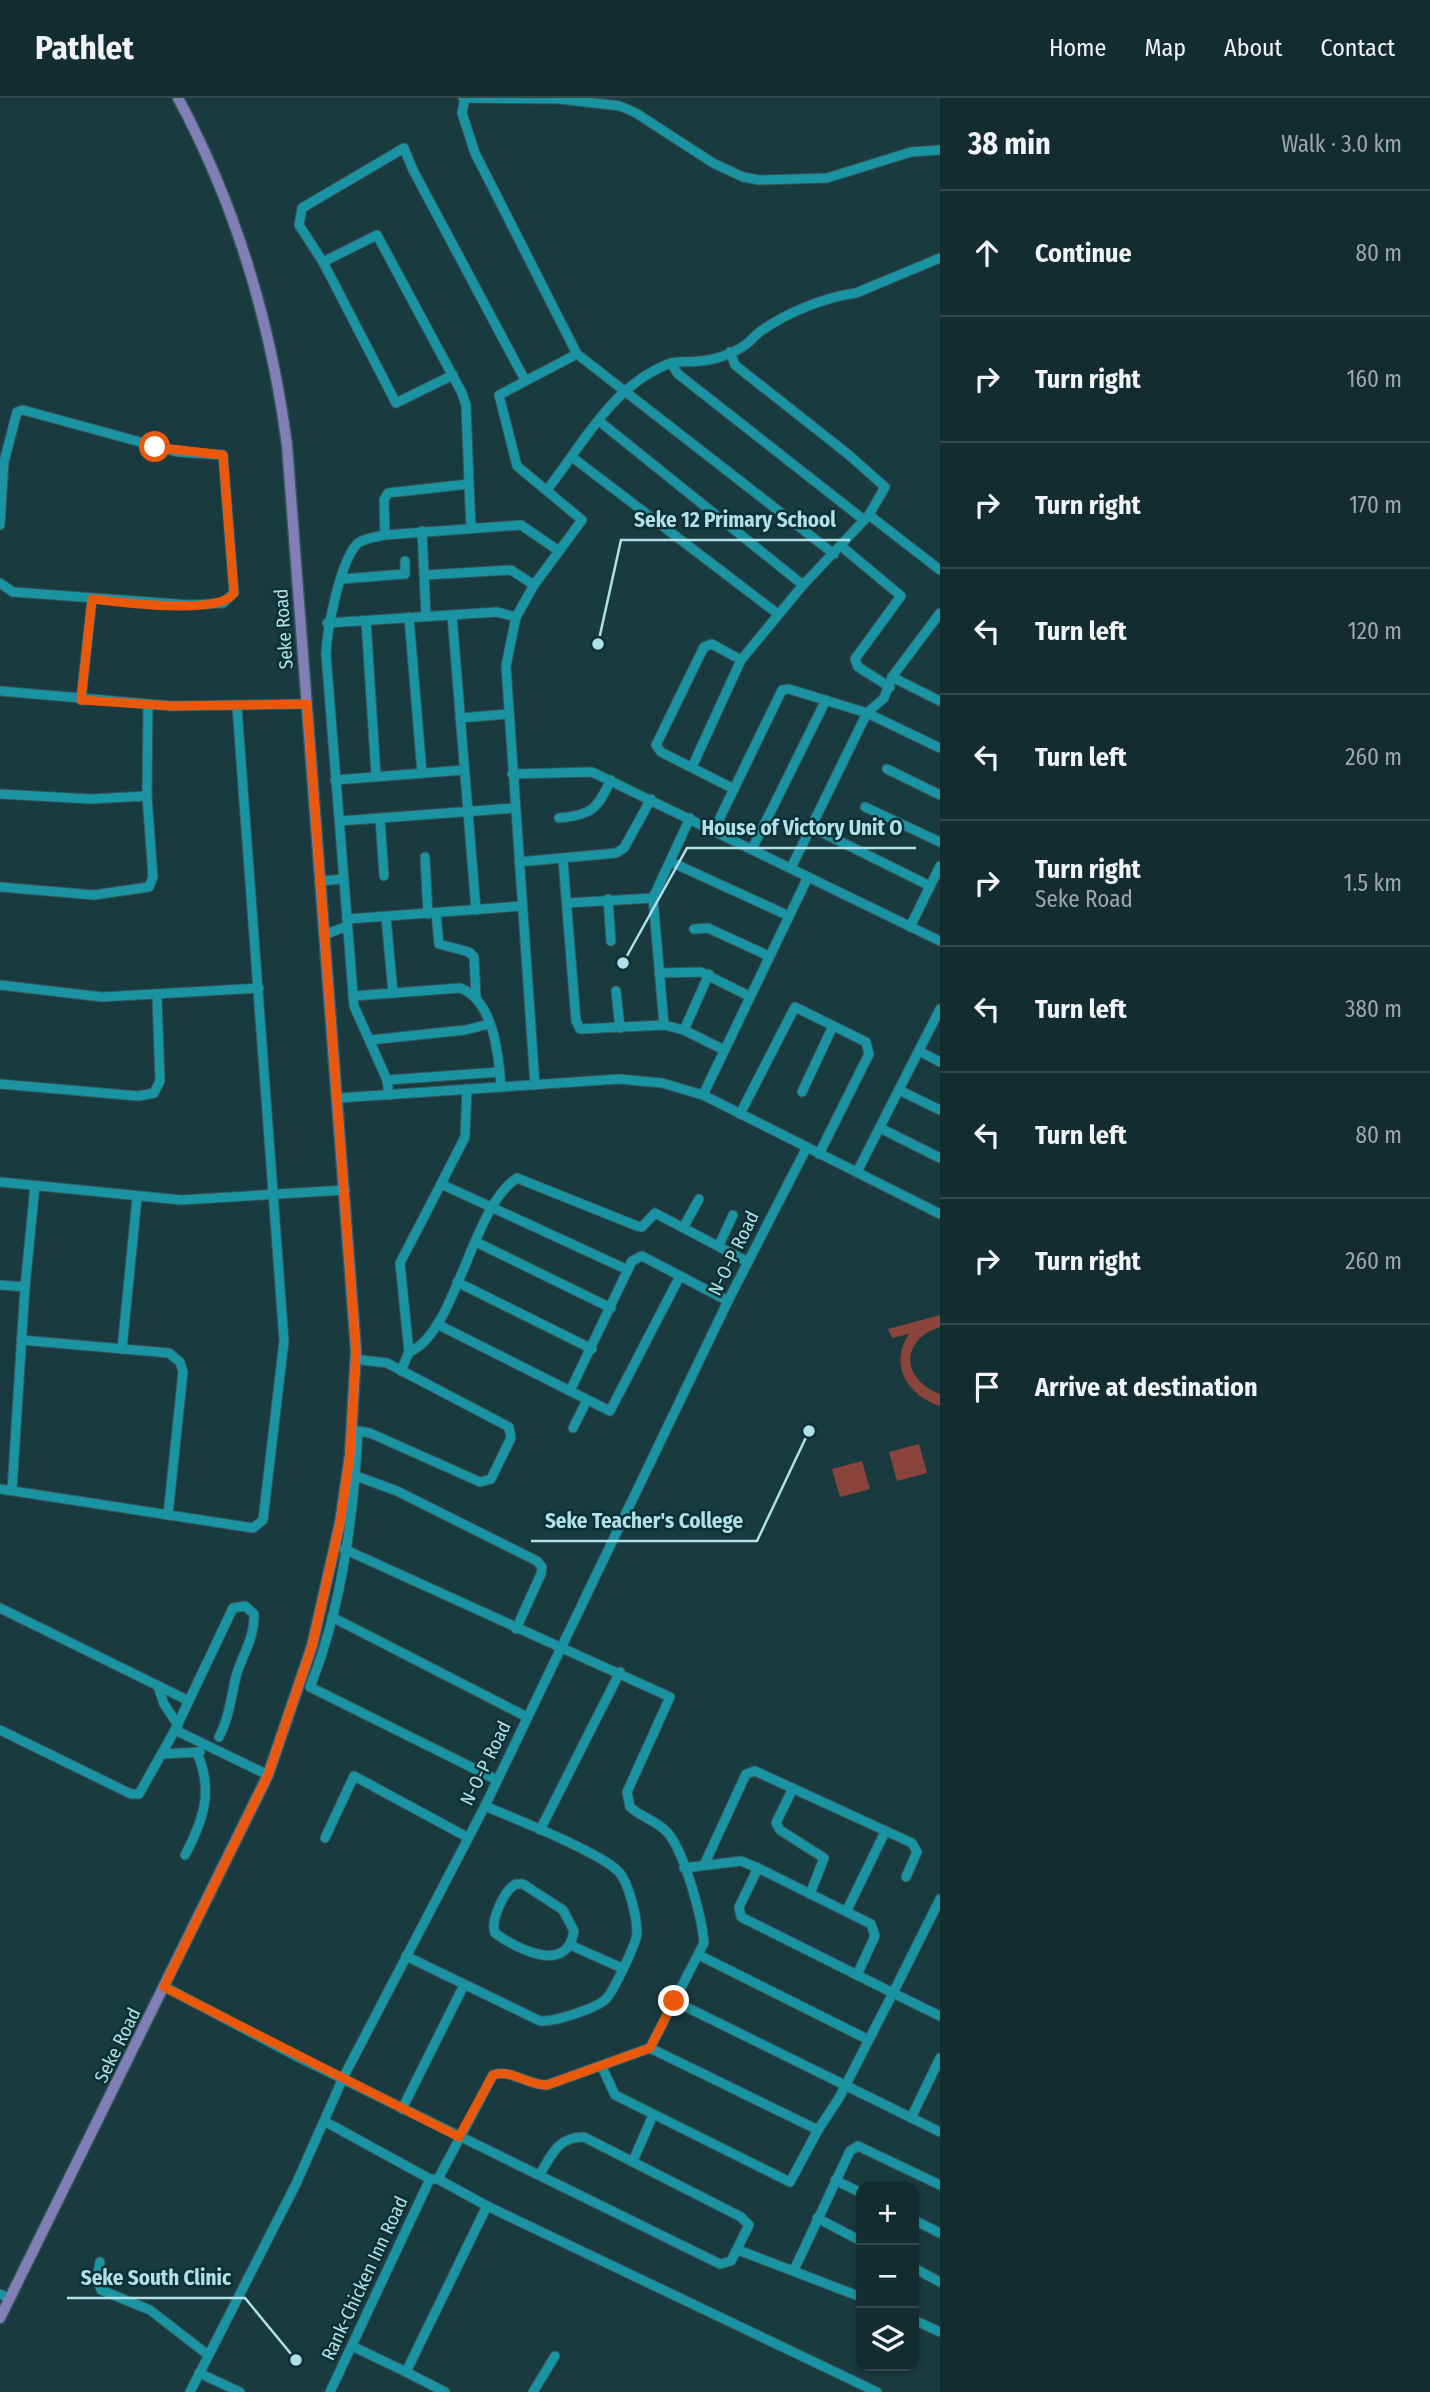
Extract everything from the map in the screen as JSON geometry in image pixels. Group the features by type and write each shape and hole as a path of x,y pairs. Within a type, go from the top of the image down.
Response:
{"main road":[{"name":"Seke Road","path":"0,2318 5,2296 164,1987 268,1775 312,1646 326,1593 350,1455 356,1351 286,444 279,389 242,244 222,190 178,98"}],"street":[{"path":"940,150 911,152 827,178 759,180 743,177 713,163 636,113 620,106 559,99 464,98 462,113 475,153 577,354 901,596 855,659 858,667 940,701"},
{"path":"453,375 396,403 323,262 299,225 302,208 404,148 413,170 525,380"},
{"path":"323,262 377,235 453,375 466,405 471,527"},
{"path":"547,490 623,390 671,363 701,361 730,352 744,346 762,331 803,310 842,295 856,293 940,258"},
{"path":"692,767 741,660 803,585 866,518 886,487 849,454 734,365 730,352"},
{"path":"536,1085 506,666 516,617 534,584 582,520 517,466 499,394 577,354"},
{"path":"671,363 678,374 866,518 940,570"},
{"path":"0,525 4,462 17,412 23,410 177,452 223,455 232,597 223,603 191,605 13,592 0,583"},
{"path":"599,421 803,585"},
{"path":"572,457 778,614"},
{"path":"385,535 384,499 388,493 469,484"},
{"path":"389,1095 387,1080 355,1011 353,996 326,654 327,623 342,579 358,544 385,535 521,525 559,551"},
{"path":"422,531 426,617"},
{"path":"342,579 405,574 405,561"},
{"path":"425,575 512,570 534,584"},
{"path":"81,700 92,599"},
{"path":"327,623 497,612 516,617"},
{"path":"791,868 867,713 884,698 891,682 940,613"},
{"path":"452,615 476,910"},
{"path":"409,617 422,773"},
{"path":"366,621 376,775"},
{"path":"734,789 661,752 657,742 704,647 712,645 741,660"},
{"path":"714,830 780,692 789,689 867,713 940,748"},
{"path":"0,691 148,705 237,707 307,704"},
{"path":"752,849 826,700"},
{"path":"0,887 94,895 149,887 153,877 147,796 148,705"},
{"path":"0,1489 253,1528 263,1520 284,1340 237,707"},
{"path":"460,718 508,714"},
{"path":"887,769 940,795"},
{"path":"335,780 464,770"},
{"path":"512,774 585,770 611,780 940,942"},
{"path":"559,818 582,815 596,807 611,780"},
{"path":"0,794 91,799 147,796"},
{"path":"519,862 608,855 624,848 651,799"},
{"path":"865,807 940,842"},
{"path":"340,821 467,814 515,808"},
{"path":"380,818 384,876"},
{"path":"664,1025 653,898 690,818"},
{"path":"811,827 930,886"},
{"path":"425,857 439,944 469,952 474,957 476,997 497,1040 501,1087"},
{"path":"563,860 577,1026 584,1031 664,1025 684,1030 724,1049"},
{"path":"671,862 789,916"},
{"path":"910,927 940,866"},
{"path":"703,1095 808,877"},
{"path":"320,881 344,879"},
{"path":"567,903 653,898"},
{"path":"608,899 611,941"},
{"path":"324,935 347,922 522,906"},
{"path":"386,917 393,993"},
{"path":"694,929 708,928 769,956"},
{"path":"659,973 695,971 709,974 749,996"},
{"path":"684,1030 709,974"},
{"path":"0,985 102,997 157,996 259,988"},
{"path":"353,996 460,988 476,997"},
{"path":"616,991 620,1028"},
{"path":"0,1084 138,1096 154,1093 160,1081 157,996"},
{"path":"740,1114 795,1007 866,1042 870,1049 819,1154"},
{"path":"857,1172 940,1009"},
{"path":"370,1040 465,1030 489,1024"},
{"path":"802,1092 833,1026"},
{"path":"919,1051 940,1062"},
{"path":"387,1080 500,1072"},
{"path":"338,1098 627,1079 662,1083 703,1095 940,1213"},
{"path":"401,1371 409,1352 400,1263 466,1137 467,1089"},
{"path":"899,1090 940,1110"},
{"path":"880,1128 940,1158"},
{"name":"N-O-P Road","path":"190,2392 296,2184 343,2078 485,1806 728,1301 807,1147"},
{"path":"409,1352 422,1347 437,1324 494,1207 513,1180 521,1178 637,1226 645,1225 649,1216 655,1213 748,1262"},
{"path":"0,1182 137,1198 197,1200 345,1190"},
{"path":"441,1185 628,1270"},
{"path":"12,1490 25,1287 35,1186"},
{"path":"122,1349 137,1198"},
{"path":"684,1226 699,1199"},
{"path":"719,1245 733,1215"},
{"path":"476,1242 611,1308"},
{"path":"570,1391 632,1261 642,1256 728,1301"},
{"path":"437,1324 610,1411 680,1276"},
{"path":"457,1282 592,1349"},
{"path":"0,1285 25,1287"},
{"path":"21,1340 169,1353 180,1362 182,1385 168,1515"},
{"path":"362,1360 387,1363 509,1427 511,1438 491,1479 480,1482 370,1433 358,1431 356,1476 332,1617 310,1686 497,1780"},
{"path":"573,1428 587,1400"},
{"path":"356,1476 397,1491 537,1562 542,1567 541,1574 516,1629"},
{"path":"344,1549 670,1697 627,1792 630,1807 669,1833 684,1868 704,1943 650,2048 602,2067 615,2095 790,2182 940,1899"},
{"path":"0,1730 136,1795 144,1789 177,1728 187,1700 233,1608 238,1605 251,1609 255,1627 237,1673 230,1710 219,1737"},
{"path":"0,1608 187,1700"},
{"path":"332,1617 527,1717"},
{"path":"540,1830 620,1672"},
{"path":"158,1686 177,1728 268,1775"},
{"path":"162,1754 198,1754 212,1748"},
{"path":"185,1855 198,1831 207,1798 207,1784 198,1754"},
{"path":"705,1863 746,1774 760,1772 912,1843 917,1849 906,1877"},
{"path":"326,1838 354,1776 467,1837"},
{"path":"793,1788 776,1823 780,1830 824,1858 810,1894"},
{"path":"406,1956 533,2019 549,2021 606,1999 637,1931 623,1877 611,1866 485,1806"},
{"path":"846,1910 885,1832"},
{"path":"684,1868 705,1863 741,1861 871,1924 875,1932 856,1975"},
{"path":"758,1868 739,1907 741,1917 940,2016"},
{"path":"523,1884 563,1910 573,1925 570,1945 556,1955 540,1957 495,1933 494,1923 509,1888 523,1884"},
{"path":"570,1945 622,1968"},
{"path":"699,1955 867,2039"},
{"path":"402,2109 464,1985"},
{"path":"164,1987 402,2109 720,2263 732,2260 749,2225 745,2219 584,2137 571,2137 559,2143 540,2174"},
{"path":"674,2001 940,2132"},
{"path":"650,2048 818,2130"},
{"path":"911,2118 940,2058"},
{"name":"Rank-Chicken Inn Road","path":"330,2392 434,2179 493,2075 503,2073 532,2084 547,2085 602,2067"},
{"path":"634,2161 653,2115"},
{"path":"324,2121 487,2206 877,2392"},
{"path":"794,2270 835,2180 850,2151 858,2146 940,2185"},
{"path":"835,2180 856,2190"},
{"path":"406,2372 487,2206"},
{"path":"817,2218 856,2238"},
{"path":"919,2222 940,2233"},
{"path":"738,2250 856,2295"},
{"path":"100,2262 97,2279 101,2290 150,2310 208,2355"},
{"path":"919,2271 940,2282"},
{"path":"919,2322 940,2332"},
{"path":"352,2346 446,2392"},
{"path":"533,2392 555,2356"},
{"path":"199,2373 240,2392"}],"shaded area":[{"path":"940,1315 940,1327 918,1341 910,1360 918,1379 940,1394 940,1406 919,1395 905,1378 900,1357 909,1334 892,1338 888,1329"},
{"path":"919,1444 927,1473 897,1481 889,1452"},
{"path":"862,1461 870,1489 840,1497 832,1469"}],"place":[{"name":"Seke 12 Primary School","path":"598,644"},
{"name":"House of Victory Unit O","path":"623,963"},
{"name":"Seke Teacher's College","path":"809,1431"},
{"name":"Seke South Clinic","path":"296,2360"}],"route":[{"path":"155,447 177,452 223,455 234,593 223,603 191,605 92,599 81,700 172,706 307,704 356,1351 350,1455 340,1523 312,1646 268,1775 164,1987 459,2137 488,2079 493,2075 503,2073 532,2084 547,2085 650,2048 674,2001"}]}
